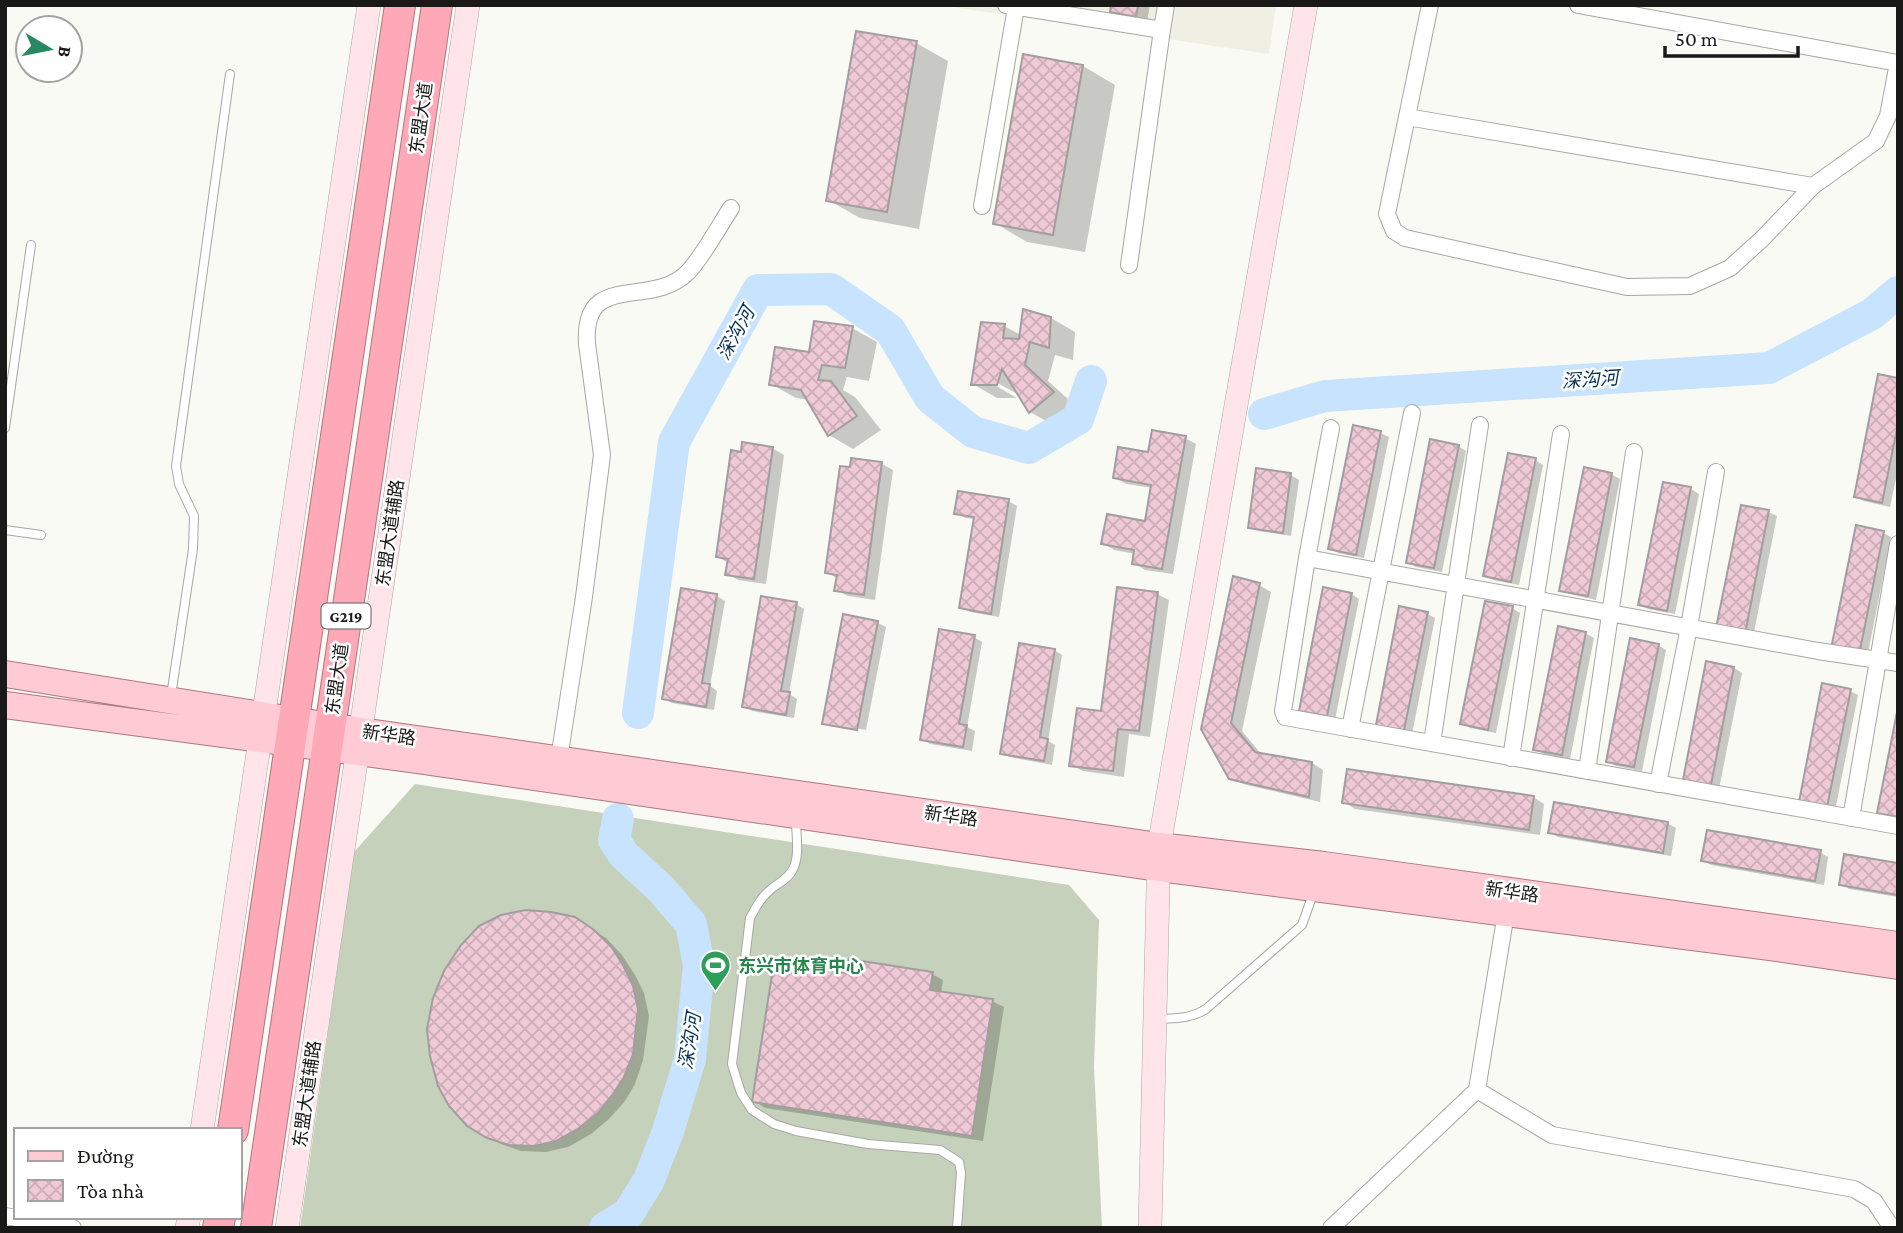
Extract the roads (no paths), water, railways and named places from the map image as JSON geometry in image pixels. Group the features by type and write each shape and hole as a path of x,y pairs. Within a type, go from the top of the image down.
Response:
{"highway":[{"name":"东盟大道","path":"233,1128 400,5"},
{"name":"东盟大道","path":"256,1228 437,5"}],"main road":[{"name":"新华路","path":"5,674 171,700 262,727"},
{"name":"新华路","path":"5,705 262,727 359,741 559,760 1158,857 1315,888 1898,966"},
{"name":"新华路","path":"359,741 796,817 1158,857 1324,865 1898,945"}],"street":[{"path":"202,1128 369,5"},
{"name":"东盟大道辅路","path":"287,1228 468,5"},
{"path":"1129,265 1166,5"},
{"path":"1150,1228 1158,857 1306,5"},
{"path":"1430,5 1387,214 1394,231 1405,238 1626,287 1690,286 1730,268 1813,186 1876,141 1888,116 1898,63 1578,5"},
{"path":"982,206 1011,6 1162,30"},
{"path":"1407,117 1813,186"},
{"path":"559,760 602,455 587,344 588,314 597,302 608,297 668,286 689,272 731,208"},
{"path":"1350,729 1412,413"},
{"path":"1432,743 1480,425"},
{"path":"1331,428 1307,558 1284,717 1898,826"},
{"path":"1511,758 1561,434"},
{"path":"1587,771 1634,452"},
{"path":"1658,784 1716,472"},
{"path":"1851,818 1898,544"},
{"path":"1307,558 1898,663"},
{"path":"1331,1228 1477,1090 1506,913"},
{"path":"1477,1090 1552,1135 1854,1189 1874,1201 1892,1228"},
{"path":"22,1219 73,1228"}],"lane":[{"path":"171,700 193,548 194,516 180,484 176,466 230,74"},
{"path":"5,428 31,245"},
{"path":"5,530 41,535"},
{"path":"796,817 796,858 793,870 781,884 769,890 758,902 750,918 732,1064 741,1093 752,1110 774,1124 796,1131 868,1144 940,1150 950,1154 959,1162 961,1173 957,1228"},
{"path":"1153,1019 1196,1016 1206,1009 1302,925 1315,888"}],"waterway":[{"name":"深沟河","path":"638,713 674,442 758,290 831,289 890,330 930,398 973,432 1029,448 1078,419 1091,381"},
{"name":"深沟河","path":"1264,414 1325,396 1769,368 1872,314 1898,292"},
{"name":"深沟河","path":"605,1228 628,1214 649,1180 668,1131 690,1059 699,965 691,924 660,888 624,855 614,840 618,819"}],"place":[{"name":"东兴市体育中心","path":"715,993"}]}
